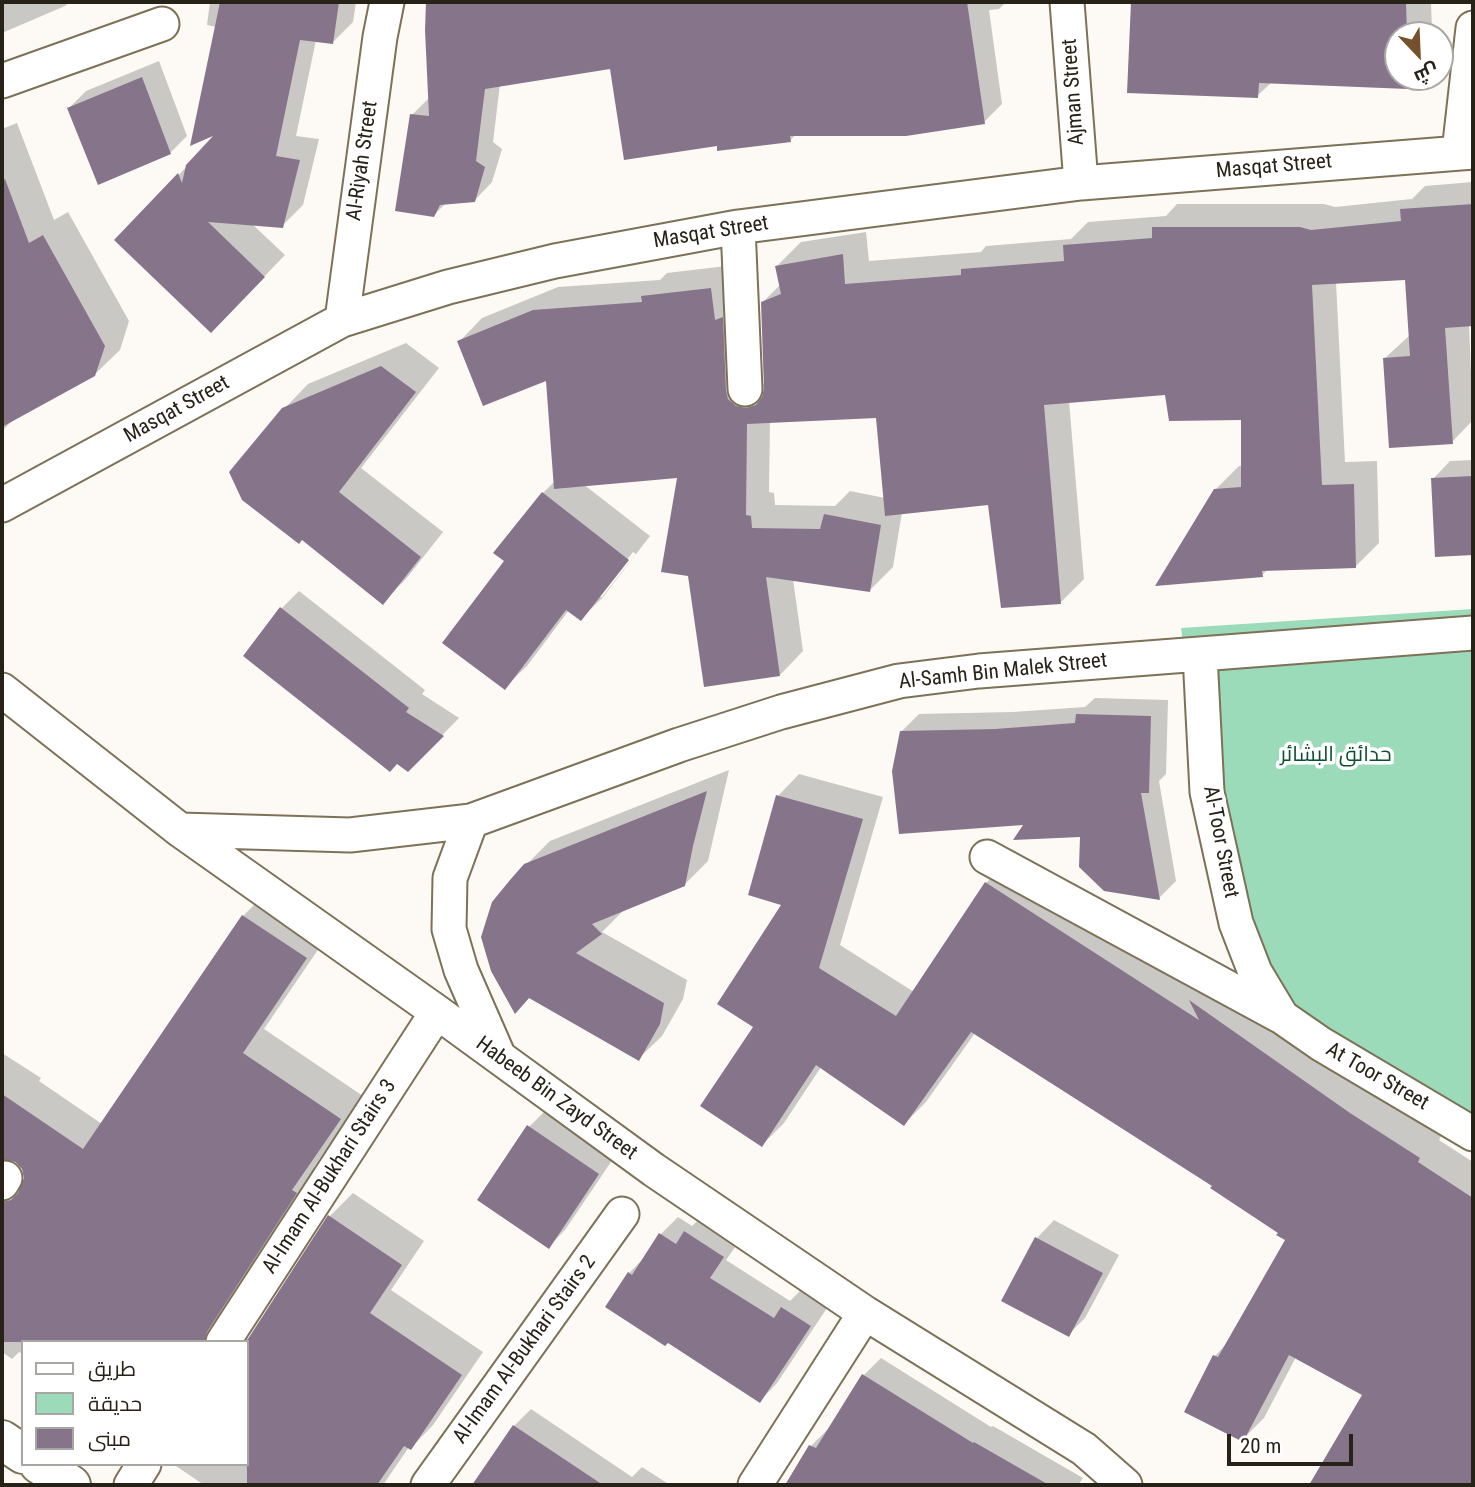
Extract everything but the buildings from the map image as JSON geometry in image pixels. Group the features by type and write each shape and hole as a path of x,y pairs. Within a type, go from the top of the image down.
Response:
{"street":[{"name":"Al-Riyah Street","path":"342,320 387,2"},
{"name":"Ajman Street","path":"1067,2 1081,183"},
{"path":"2,81 162,24"},
{"path":"1466,152 1473,28"},
{"name":"Masqat Street","path":"2,505 342,320 448,287 555,261 738,227 1081,183 1466,152"},
{"path":"738,227 745,389"},
{"name":"Al-Samh Bin Malek Street","path":"180,830 350,835 471,821 691,740 781,712 899,681 979,670 1473,633"},
{"name":"Al-Toor Street","path":"1200,655 1208,792 1236,922 1255,972 1282,1017"},
{"name":"Habeeb Bin Zayd Street","path":"2,690 180,830 654,1170 865,1312 1084,1449 1125,1485"},
{"path":"471,821 450,878 449,929 461,970 500,1058"},
{"name":"At Toor Street","path":"987,857 1282,1017 1321,1044 1473,1134"},
{"name":"Al-Imam Al-Bukhari Stairs 3","path":"224,1340 437,1012"},
{"name":"Al-Imam Al-Bukhari Stairs 2","path":"428,1485 622,1214"},
{"path":"755,1485 865,1312"},
{"path":"2,1440 21,1453"},
{"path":"42,1466 71,1485"},
{"path":"131,1485 143,1466"}],"green space":[{"name":"حدائق البشائر","path":"1473,609 1473,1130 1277,1007 1210,841 1181,628"}]}
